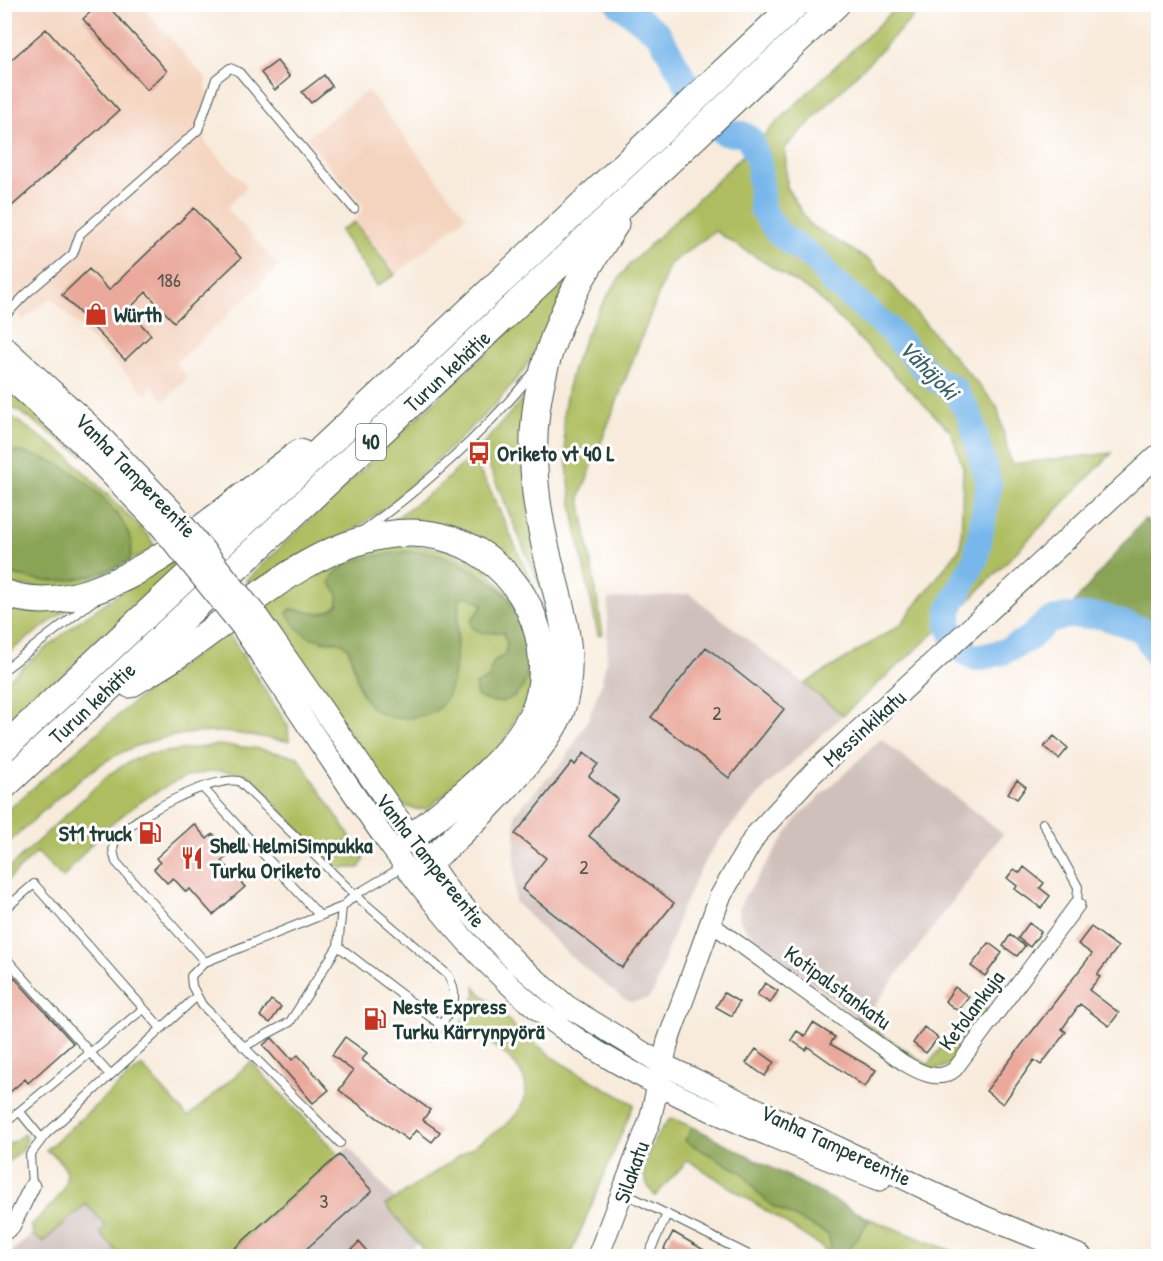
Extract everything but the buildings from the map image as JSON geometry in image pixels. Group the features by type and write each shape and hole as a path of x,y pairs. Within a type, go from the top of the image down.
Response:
{"highway":[{"name":"Turun kehätie","path":"4,748 796,4"},
{"name":"Turun kehätie","path":"4,786 769,70 836,4"},
{"path":"416,864 452,842 539,748 552,728 563,702 568,669 567,643 538,513 533,476 535,406 546,356 578,283 630,198"},
{"path":"4,593 27,598 58,598 115,584 207,524 261,480 368,407"},
{"path":"80,714 180,653 265,589 343,546 375,537 406,533 436,535 463,542 489,558 510,578 531,613 539,640 542,684 537,705 522,733 488,770 410,839"}],"main road":[{"name":"Vanha Tampereentie","path":"4,346 93,428 249,620 410,839 416,864"},
{"name":"Vanha Tampereentie","path":"4,374 166,518"},
{"name":"Messinkikatu","path":"660,1075 710,923 729,877 768,819 813,773 910,687 1158,455"},
{"name":"Vanha Tampereentie","path":"249,620 416,864 544,988 660,1075 751,1128 891,1185 985,1217 1081,1257"},
{"name":"Silakatu","path":"598,1257 650,1120 660,1075"}],"street":[{"name":"Ketolankuja","path":"945,1074 954,1069 1077,905"},
{"name":"Kotipalstankatu","path":"710,923 919,1072 945,1074"},
{"path":"4,1233 12,1227 32,1186"}],"lane":[{"path":"4,317 26,294 73,254 80,234 198,130 216,79 230,68 239,72 354,209"},
{"path":"343,546 445,467 478,435 546,356"},
{"path":"4,670 115,584"},
{"path":"205,962 116,862 112,848 117,838 156,807 230,778 239,780 356,895 448,975 454,987 455,1003 432,1037"},
{"path":"203,788 320,916"},
{"path":"1043,823 1078,887 1077,905"},
{"path":"340,1143 202,1005 192,986 191,976 205,962 342,907 356,895 416,864"},
{"path":"4,910 34,884 161,1028"},
{"path":"243,1047 290,1022 338,946 342,907"},
{"path":"338,946 441,1024"},
{"path":"4,956 110,1075"},
{"path":"32,1186 30,1155 42,1139 197,996"},
{"path":"4,1124 143,1009"},
{"path":"20,1112 42,1139"},
{"path":"624,1193 750,1257"},
{"path":"648,1257 667,1214"}],"shaded area":[{"path":"5,5 140,5 206,78 206,144 247,186 227,208 279,267 176,363 188,378 165,401 153,387 146,394 51,298 23,320 5,296"},
{"path":"368,90 466,216 395,275 354,222 364,208 306,138"},
{"path":"690,594 843,715 764,789 720,839 702,866 681,910 654,992 647,999 632,1002 622,998 571,957 515,902 515,813 564,761 589,718 602,681 607,656 608,599"},
{"path":"881,739 1003,834 862,1022 746,930 738,912 742,901 797,818"},
{"path":"349,1147 394,1198 386,1206 417,1244 403,1256 225,1256"},
{"path":"77,1194 134,1256 7,1256"}],"green space":[{"path":"899,5 925,5 785,148 787,188 810,225 871,261 997,406 1011,464 1112,453 961,609 843,715 804,684 900,625 961,547 963,467 951,432 816,295 715,231 670,264 580,497 603,634 598,635 571,500 563,414 573,369 588,332 607,297 630,264"},
{"path":"354,222 395,275 377,286 340,231"},
{"path":"581,263 542,341 522,372 493,407 393,502 351,532 253,589 246,580"},
{"path":"530,390 550,610 481,447"},
{"path":"4,391 19,397 84,456 5,402"},
{"path":"5,412 68,456 147,534 156,548 72,590 5,585 5,571 20,577 15,451 5,451"},
{"path":"4,451 16,451 54,462 66,468 94,490 120,518 128,533 132,547 129,561 98,574 68,580 37,580 5,571"},
{"path":"471,457 489,487 535,590 531,591 392,521 438,487"},
{"path":"1145,519 1158,526 1158,639 1137,616 1074,603"},
{"path":"378,541 470,552 527,616 532,691 500,747 427,809 414,809 398,802 384,790 263,602","holes":["405,552 450,559 462,565 486,580 510,601 515,697 484,681 490,678 495,660 505,655 507,644 503,632 495,632 471,620 484,605 468,596 460,597 457,650 445,701 361,694 348,648 341,642 322,642 291,609 316,613 332,610 338,606 338,594 330,582 384,556"]},
{"path":"405,552 430,552 453,560 476,572 504,594 522,627 528,655 525,682 518,693 499,702 488,701 477,696 475,685 490,678 495,661 505,655 507,644 503,632 483,633 472,628 471,620 484,605 468,596 460,598 454,674 444,701 432,713 408,718 388,716 370,706 361,691 347,647 342,643 320,640 304,634 295,626 287,613 291,609 316,613 327,612 338,605 338,594 330,582 343,566 363,558"},
{"path":"171,558 177,568 5,730 5,682 79,621"},
{"path":"5,603 72,606 5,655 5,645 10,630 5,621"},
{"path":"227,631 288,726 289,741 217,732 181,734 151,741 123,752 99,766 53,802 5,846 5,812 138,698"},
{"path":"217,745 254,748 298,757 363,856 364,860 359,868 341,868 329,862 250,777 231,771 212,771 171,784 134,807 98,837 63,878 37,852 5,883 5,872 109,774 144,755"},
{"path":"475,987 520,1032 561,1063 634,1104 570,1256 428,1256 386,1205 507,1124 521,1107 526,1092 524,1078 516,1066 491,1043 461,1024 476,994"},
{"path":"977,999 987,1009 985,1020 968,1041 962,1041 952,1034"},
{"path":"855,1017 928,1065 948,1038 956,1046 959,1054 943,1068 926,1067 894,1049 854,1020"},
{"path":"251,1062 339,1155 225,1256 121,1256 100,1233 106,1226 86,1204 43,1242 34,1236 31,1225 57,1198 66,1179 65,1170 59,1160 46,1150 131,1074 142,1066 188,1117"},
{"path":"671,1118 693,1127 685,1141 743,1173 758,1193 772,1206 828,1234 831,1247 825,1256 821,1256 825,1249 688,1160 655,1196 645,1181 645,1164 654,1142"},
{"path":"693,1127 870,1219 845,1256 826,1256 831,1247 828,1234 772,1206 758,1193 743,1173 685,1141"},
{"path":"24,1134 27,1139 23,1149 5,1165 5,1147"},
{"path":"870,1219 964,1256 845,1256"}],"waterway":[{"name":"Vähäjoki","path":"619,4 659,34 707,120 724,133 742,134 750,139 759,162 762,209 778,233 818,262 831,280 889,329 932,377 954,389 970,416 989,484 976,558 949,610 949,627 959,649 977,658 1003,652 1030,638 1047,622 1066,616 1101,616 1143,630 1158,658"}],"place":[{"name":"Würth","path":"96,314"},
{"name":"Oriketo vt 40 L","path":"479,453"},
{"name":"St1 truck","path":"150,833"},
{"name":"Shell HelmiSimpukka Turku Oriketo","path":"192,858"},
{"name":"Neste Express Turku Kärrynpyörä","path":"375,1019"}]}
